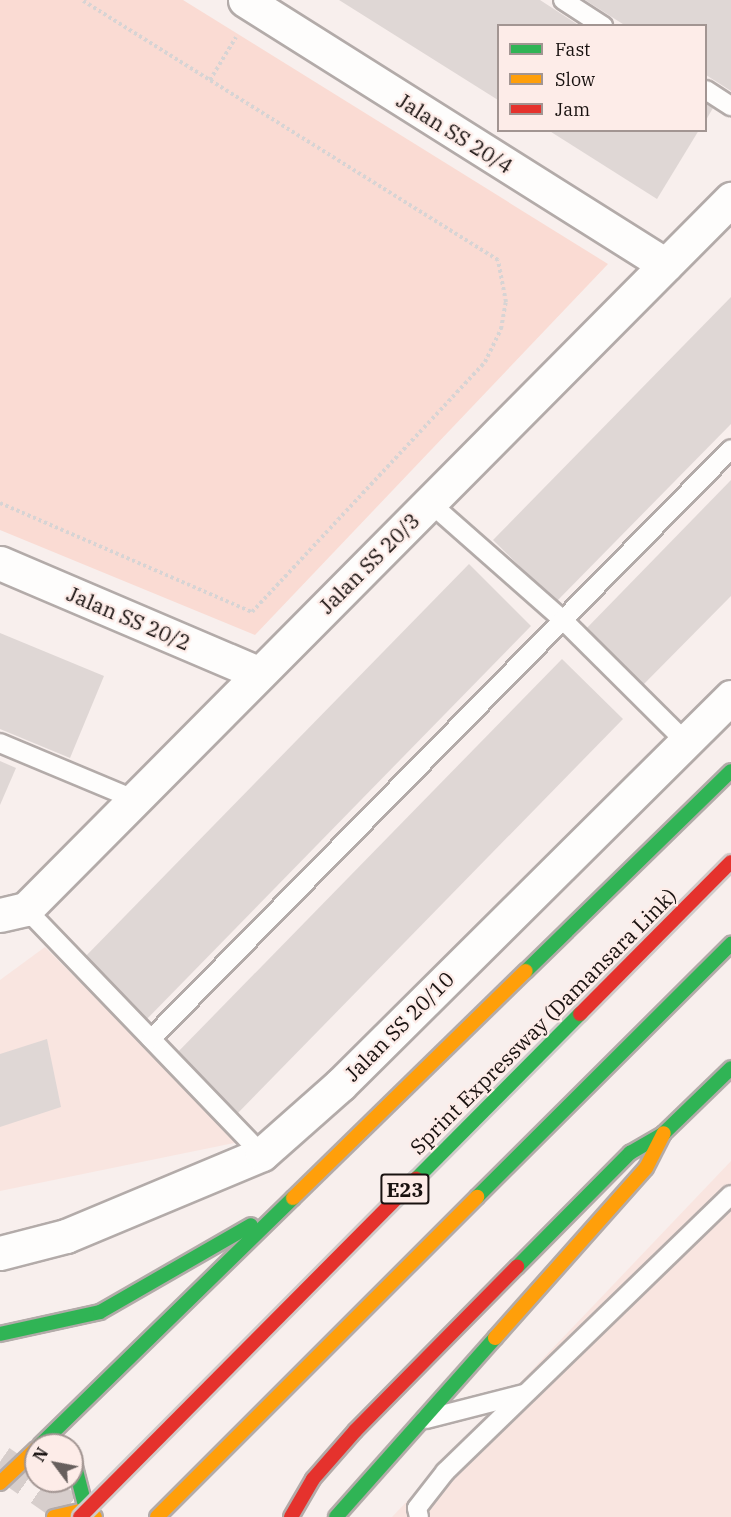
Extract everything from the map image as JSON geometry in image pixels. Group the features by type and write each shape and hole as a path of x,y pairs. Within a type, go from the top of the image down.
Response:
{"highway":[{"path":"53,1433 294,1201 731,771"},
{"name":"Sprint Expressway (Damansara Link)","path":"87,1515 731,862"},
{"name":"E23","path":"157,1517 731,944"},
{"path":"291,1517 313,1479 355,1431 630,1153 664,1133 731,1068"},
{"path":"336,1517 646,1168 664,1133"},
{"path":"0,1334 100,1312 294,1201"},
{"path":"69,1418 70,1433"},
{"path":"0,1483 24,1460"},
{"path":"54,1517 87,1515 82,1493"}],"street":[{"name":"Jalan SS 20/4","path":"250,3 665,265"},
{"name":"Jalan SS 20/3","path":"13,912 134,799 731,199"},
{"name":"Jalan SS 20/2","path":"0,563 258,674"},
{"name":"Jalan SS 20/10","path":"0,1253 66,1236 262,1154 340,1085 731,697"}],"lane":[{"path":"562,0 600,24"},
{"path":"707,91 731,106"},
{"path":"151,1039 731,449"},
{"path":"429,502 563,620 686,742"},
{"path":"0,742 134,799"},
{"path":"13,912 151,1039 262,1154"},
{"path":"419,1517 417,1508 445,1472 731,1195"},
{"path":"422,1420 526,1393"}],"path":[{"path":"0,503 252,612 485,362 501,329 506,302 498,260 82,0"},
{"path":"210,80 250,3"}],"shaded area":[{"path":"0,0 183,0 608,264 255,635 0,530"},
{"path":"45,947 239,1142 0,1191 0,980"},
{"path":"731,1161 731,1517 392,1517"}],"building":[{"path":"339,0 540,0 577,24 497,24 497,99"},
{"path":"585,0 731,0 731,91 707,76 707,24 623,24"},
{"path":"707,105 713,108 707,118"},
{"path":"551,132 698,132 657,199"},
{"path":"731,297 731,424 556,602 493,540"},
{"path":"731,480 731,596 640,688 583,632"},
{"path":"469,564 531,626 145,1021 82,960"},
{"path":"0,633 104,676 70,758 0,729"},
{"path":"562,659 623,719 235,1116 174,1056"},
{"path":"0,761 16,768 0,805"},
{"path":"47,1039 61,1107 0,1127 0,1054"}],"tunnel":[{"path":"0,1461 81,1517"}],"traffic: fast":[{"path":"526,971 731,771"},
{"path":"477,1197 731,944"},
{"path":"416,1179 580,1014"},
{"path":"517,1267 630,1153 664,1133 731,1068"},
{"path":"52,1433 293,1198"},
{"path":"0,1334 100,1312 251,1225"},
{"path":"336,1517 495,1338"},
{"path":"82,1493 88,1517"}],"traffic: slow":[{"path":"293,1198 526,971"},
{"path":"495,1338 646,1168 664,1133"},
{"path":"157,1517 477,1197"},
{"path":"0,1483 24,1460"},
{"path":"54,1517 85,1510 95,1517"}],"traffic: jam":[{"path":"580,1014 731,862"},
{"path":"80,1517 416,1179"},
{"path":"291,1517 313,1479 355,1431 517,1267"}]}
